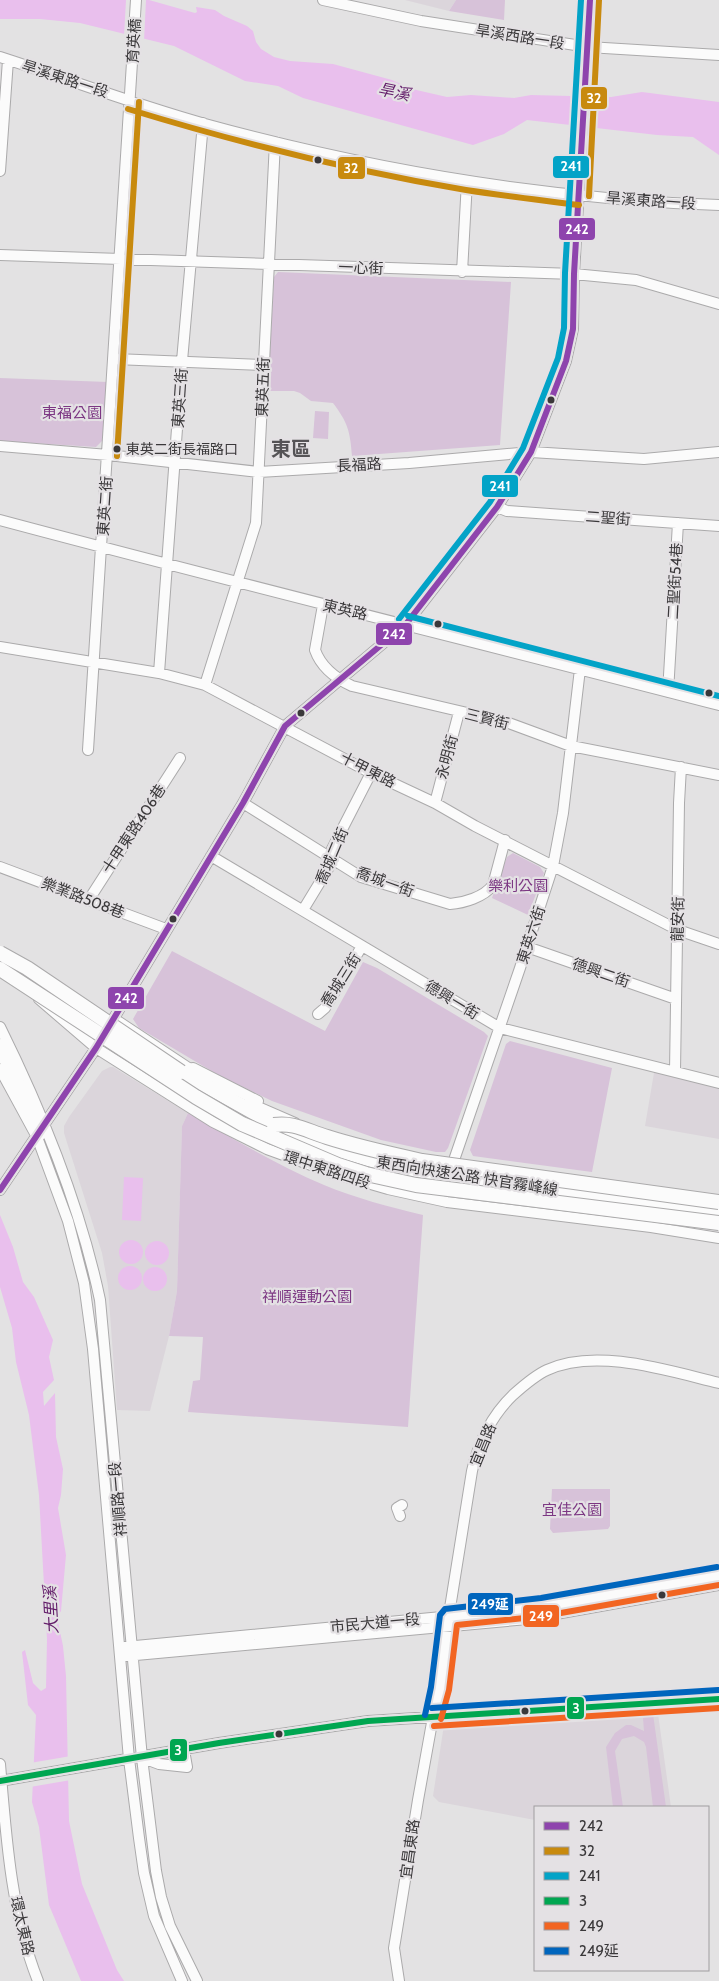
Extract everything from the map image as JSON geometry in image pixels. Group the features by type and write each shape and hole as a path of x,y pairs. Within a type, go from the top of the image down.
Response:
{"highway":[{"name":"東西向快速公路 快官霧峰線","path":"0,953 27,968 181,1072 274,1125 322,1145 395,1167 719,1211"},
{"name":"東西向快速公路 快官霧峰線","path":"0,969 196,1097 242,1124 366,1174 416,1185 719,1223"},
{"path":"0,1046 38,1135"},
{"path":"274,1125 288,1123 324,1136 422,1161 719,1204"}],"street":[{"name":"育英橋","path":"132,82 136,0"},
{"name":"旱溪西路一段","path":"323,0 421,21 588,47 719,55"},
{"path":"0,1190 96,1048 243,802 285,726 406,624 497,507 531,452 570,348 573,329 574,274 590,0"},
{"path":"0,172 4,59"},
{"name":"旱溪東路一段","path":"4,59 203,123 275,142 376,164 467,181 580,196 719,205"},
{"name":"東英二街","path":"88,750 103,548 132,82"},
{"name":"東英三街","path":"159,673 182,361 203,123"},
{"name":"東英五街","path":"205,685 256,523 275,142"},
{"path":"462,272 467,181"},
{"name":"一心街","path":"0,256 462,272 574,274 636,280 719,304"},
{"path":"115,359 263,365"},
{"name":"長福路","path":"0,446 108,455 259,472 409,463 531,452 644,459 719,452"},
{"name":"二聖街","path":"497,507 507,512 719,526"},
{"name":"東英路","path":"0,520 237,581 285,596 406,624 719,705"},
{"name":"二聖街54巷","path":"668,692 678,523"},
{"name":"三賢街","path":"323,605 315,650 316,656 339,680 352,686 506,722 571,746 719,775"},
{"name":"十甲東路","path":"0,647 159,673 205,685 371,773 435,803 475,826 678,930 719,944"},
{"name":"東英六街","path":"453,1163 553,866 563,813 580,669"},
{"name":"永明街","path":"435,803 459,712"},
{"name":"十甲東路406巷","path":"88,901 180,758"},
{"name":"龍安街","path":"675,1072 681,767"},
{"name":"喬城二街","path":"303,910 334,859 332,849 371,773"},
{"name":"喬城一街","path":"243,802 361,877 450,904 479,896 490,889 493,885 505,840"},
{"name":"德興一街","path":"211,856 500,1028 719,1083"},
{"name":"樂業路508巷","path":"0,867 166,929"},
{"name":"喬城三街","path":"318,1014 325,1008 362,946"},
{"name":"環中東路四段","path":"0,947 63,984 207,1081 253,1105 374,1157 452,1173 709,1206 719,1204"},
{"name":"德興二街","path":"527,947 676,999"},
{"name":"環中東路四段","path":"0,953 43,1005 96,1048 213,1122 267,1149 336,1174 388,1189 447,1202 650,1227 719,1238"},
{"name":"祥順路一段","path":"0,1027 68,1221 84,1283 93,1349 129,1759 144,1874 150,1904 158,1927 182,1981"},
{"name":"環中東路四段","path":"169,1055 284,1114 351,1139 453,1163 637,1185 719,1198"},
{"name":"祥順路一段","path":"0,1069 38,1135 78,1215 100,1300 142,1758 161,1897 170,1926 197,1981"},
{"name":"宜昌路","path":"433,1717 440,1689 476,1454 494,1417 503,1405 526,1383 546,1370 569,1363 627,1362 719,1383"},
{"name":"市民大道一段","path":"119,1652 449,1621 719,1576"},
{"name":"市民大道一段","path":"449,1621 528,1618 719,1585"},
{"path":"1,1780 368,1721 719,1699"},
{"name":"宜昌東路","path":"399,1981 394,1948 433,1717"},
{"path":"142,1758 159,1764 187,1767 184,1750"},
{"name":"環太東路","path":"0,1764 16,1900 25,1944 38,1981"}],"shaded area":[{"path":"405,0 456,0 449,11"},
{"path":"113,1067 188,1113 182,1126 177,1291 169,1336 150,1411 117,1410 108,1286 102,1253 64,1133 64,1126 69,1117 102,1071"},
{"path":"655,1067 719,1086 719,1139 645,1126"},
{"path":"658,1714 671,1806 534,1806 534,1820 439,1802 433,1796 444,1725"}],"green space":[{"path":"456,0 505,0 504,20 449,11"},
{"path":"278,272 511,282 500,445 352,456 347,428 342,416 333,403 311,401 294,391 268,391 274,277"},
{"name":"東福公園","path":"0,378 108,382 104,439 96,447 0,441"},
{"path":"315,411 329,412 328,439 313,438"},
{"name":"樂利公園","path":"513,853 540,867 544,873 528,915 492,898 507,857"},
{"path":"172,951 325,1031 363,962 377,968 484,1032 488,1036 448,1148 445,1152 436,1152 381,1140 272,1101 220,1076 139,1028 133,1019"},
{"path":"510,1041 612,1068 592,1172 473,1156 470,1150 506,1044"},
{"name":"祥順運動公園","path":"188,1113 272,1160 324,1185 360,1198 423,1215 408,1427 188,1412 193,1381 200,1380 203,1337 169,1336 177,1291 182,1126"},
{"name":"宜佳公園","path":"552,1489 610,1489 610,1526 608,1529 553,1533 550,1529"},
{"path":"653,1714 666,1806 653,1806 646,1747 644,1742 634,1736 622,1739 615,1751 623,1806 613,1806 606,1747 615,1733 626,1725 631,1725 644,1731 643,1718"}],"water":[{"name":"旱溪","path":"0,0 149,0 195,13 197,12 196,7 215,10 247,26 253,31 256,42 261,49 274,57 290,61 333,64 392,80 412,89 447,97 471,95 514,98 531,95 611,97 642,92 719,102 719,155 693,137 657,135 527,120 504,134 473,145 303,98 278,86 245,81 174,46 80,23 40,19 0,19"},
{"path":"124,1177 143,1178 141,1221 122,1220"},
{"name":"大里溪","path":"0,1215 13,1247 23,1282 34,1297 53,1340 49,1357 54,1380 43,1392 44,1406 55,1393 56,1437 63,1469 58,1508 66,1555 61,1611 57,1617 63,1646 66,1676 69,1821 82,1884 117,1970 124,1981 81,1981 49,1905 39,1827 32,1802 36,1715 28,1705 22,1652 25,1650 33,1683 41,1691 46,1688 47,1639 39,1495 29,1415 16,1362 12,1328 0,1287"},
{"path":"131,1240 139,1244 143,1252 139,1260 131,1264 123,1260 119,1252 123,1244"},
{"path":"157,1241 165,1245 169,1253 165,1261 157,1265 149,1261 145,1253 149,1245"},
{"path":"130,1266 138,1270 142,1278 138,1286 130,1290 122,1286 118,1278 122,1270"},
{"path":"155,1267 163,1271 167,1279 163,1287 155,1291 147,1287 143,1279 147,1271"}],"pier":[{"path":"126,0 146,0 144,41 124,36"},
{"path":"574,94 596,95 594,130 573,128"},
{"path":"71,1756 71,1780 30,1787 30,1763"}],"transit line":[{"name":"241","path":"399,619 490,502 523,448 558,358 564,328 565,273 581,0"},
{"name":"242","path":"0,1190 96,1048 243,803 285,726 406,624 497,507 531,452 566,361 573,329 574,274 590,0"},
{"name":"32","path":"589,196 599,0"},
{"name":"32","path":"117,456 139,102"},
{"name":"32","path":"128,109 254,145 338,165 466,190 579,205"},
{"name":"241","path":"408,616 719,696"},
{"name":"249延","path":"425,1715 431,1687 440,1615 445,1609 541,1598 717,1567"},
{"name":"249","path":"441,1719 449,1690 457,1625 544,1616 719,1585"},
{"name":"249延","path":"432,1708 718,1690"},
{"name":"3","path":"0,1781 219,1743 368,1721 719,1699"},
{"name":"249","path":"434,1726 719,1708"}],"place":[{"name":"東英二街長福路口","path":"117,449"}],"district":[{"name":"東區","path":"291,449"}]}
